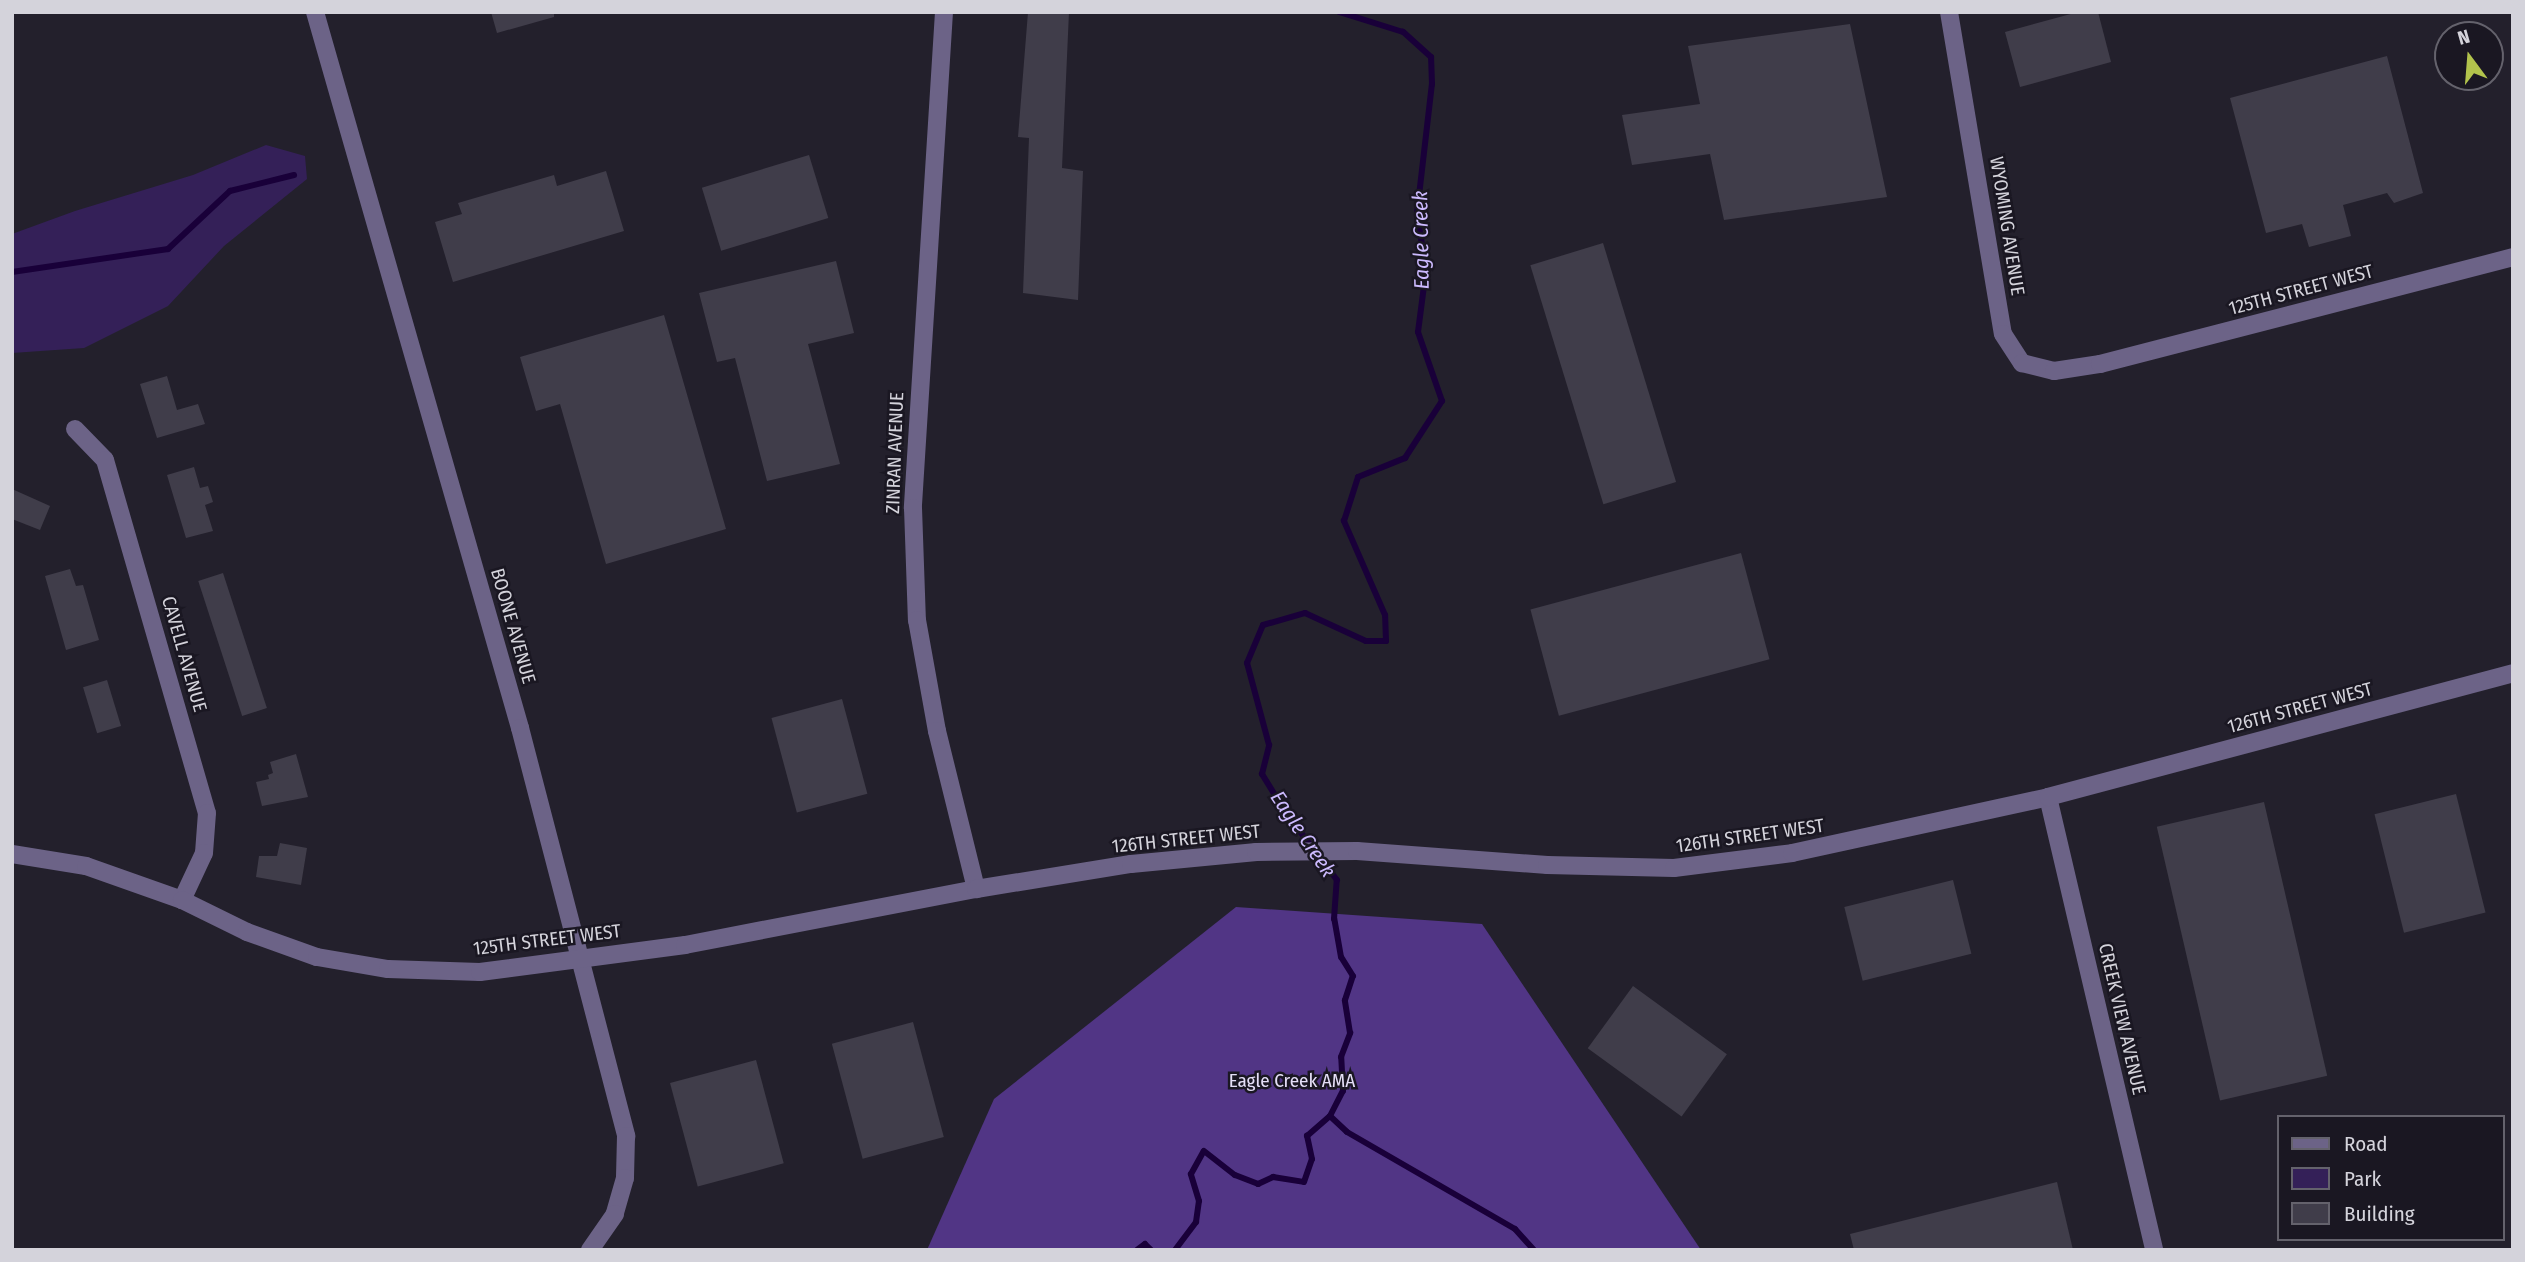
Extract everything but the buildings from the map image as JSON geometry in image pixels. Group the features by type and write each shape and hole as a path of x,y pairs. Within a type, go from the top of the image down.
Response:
{"street":[{"name":"BOONE AVENUE","path":"315,12 517,715 626,1136 625,1178 615,1214 590,1250"},
{"name":"ZINRAN AVENUE","path":"944,12 915,439 915,557 918,620 937,732 976,889"},
{"name":"WYOMING AVENUE","path":"1948,12 2003,334 2022,363 2054,371 2100,364"},
{"name":"125TH STREET WEST","path":"2100,364 2513,257"},
{"name":"CAVELL AVENUE","path":"75,429 105,460 207,813 204,853 182,900"},
{"name":"126TH STREET WEST","path":"976,889 1131,864 1256,852 1357,851 1548,865 1674,868 1792,853 2048,797 2513,673"},
{"name":"CREEK VIEW AVENUE","path":"2048,797 2154,1250"},
{"name":"125TH STREET WEST","path":"12,854 86,866 182,900 247,932 317,957 388,969 480,972 685,945 976,889"}],"green space":[{"path":"266,145 305,156 307,179 224,246 168,306 84,348 12,353 12,234 75,211 193,175"},
{"name":"Eagle Creek AMA","path":"1236,907 1482,924 1701,1250 927,1250 994,1099"}],"waterway":[{"name":"Eagle Creek","path":"1175,1250 1196,1222 1199,1201 1191,1174 1204,1151 1235,1175 1258,1184 1273,1177 1304,1182 1312,1159 1307,1136 1330,1116 1343,1091 1341,1057 1350,1033 1345,1000 1353,976 1341,957 1334,919 1337,880 1286,813 1262,774 1269,745 1247,663 1263,625 1305,613 1366,641 1386,641 1385,615 1344,521 1358,477 1405,458 1442,401 1418,332 1426,270 1417,213 1432,84 1431,57 1403,32 1339,12"},
{"path":"12,272 168,249 230,191 294,175"},
{"path":"1330,1116 1347,1132 1515,1229 1534,1250"},
{"name":"Eagle Creek","path":"1137,1250 1145,1244 1151,1250"}]}
